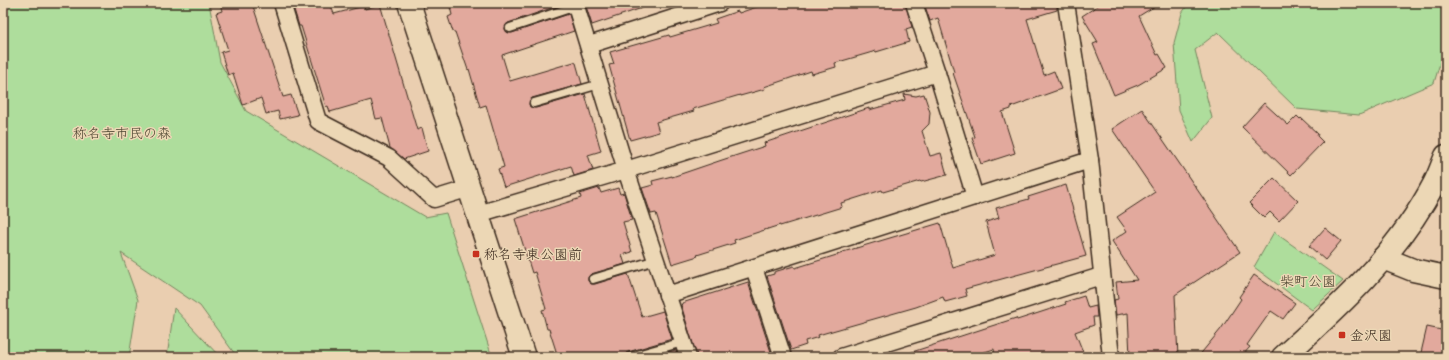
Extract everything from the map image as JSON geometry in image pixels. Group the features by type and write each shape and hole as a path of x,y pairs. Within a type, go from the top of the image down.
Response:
{"street":[{"path":"282,3 318,121 389,158 434,199 470,188"},
{"path":"409,3 524,357"},
{"path":"589,45 675,10 720,3"},
{"path":"914,3 976,197"},
{"path":"1066,3 1090,160 1101,276 1111,357"},
{"path":"575,5 589,45 626,170 688,357"},
{"path":"478,214 626,170 937,73"},
{"path":"1283,357 1347,298 1383,258 1404,231 1424,201 1446,156"},
{"path":"667,295 1090,160"},
{"path":"1383,258 1413,270 1446,277"},
{"path":"754,268 783,357"},
{"path":"841,357 1101,276"}],"lane":[{"path":"510,28 575,5"},
{"path":"534,103 600,84"},
{"path":"593,279 656,260"},
{"path":"630,357 682,342"}],"green space":[{"name":"称名寺市民の森","path":"3,3 209,3 220,62 246,111 425,217 446,213 492,357 237,357 200,306 121,253 138,300 129,357 3,357"},
{"path":"1189,3 1446,3 1446,43 1434,83 1359,115 1297,109 1218,32 1195,50 1212,118 1193,142 1179,110 1174,43 1182,13"},
{"name":"柴町公園","path":"1274,232 1343,281 1312,310 1254,267"},
{"path":"174,308 220,357 167,357"}],"building":[{"path":"232,3 252,3 283,97 291,95 298,115 280,119 278,111 266,114 261,98 243,105 233,73 228,75 221,52 228,50 216,13 222,11 221,7"},
{"path":"292,3 330,3 334,14 364,6 365,9 380,4 417,130 422,128 428,151 404,159 390,148 382,118 376,119 371,100 330,112 328,106 326,107 301,26 299,26"},
{"path":"462,3 566,3 508,23 505,29 507,32 512,33 569,14 574,31 502,55 510,81 574,62 576,63 582,84 532,98 529,104 530,107 536,108 585,94 601,151 588,155 593,170 574,176 571,166 504,187 498,169 504,167 486,105 480,107 469,69 468,70 455,32 453,32 448,17 452,15 450,7"},
{"path":"585,3 648,3 648,6 592,25"},
{"path":"768,3 905,3 912,27 906,29 909,42 835,63 836,67 812,74 811,71 764,87 765,89 693,109 694,111 656,122 659,132 630,140 609,65 614,64 610,52 669,35 670,37 717,23 715,19"},
{"path":"924,3 1057,3 1057,10 1027,19 1044,75 1054,71 1061,89 1011,107 1011,109 1002,112 1015,153 981,164 972,138 975,137 953,73 954,72 938,18 930,21"},
{"path":"1102,3 1160,3 1139,16 1157,55 1159,54 1167,68 1138,85 1114,95 1093,44 1098,42 1082,16"},
{"path":"904,94 916,96 924,94 930,112 929,124 922,131 930,156 941,153 947,175 883,192 882,190 841,203 842,207 734,240 735,243 672,264 656,213 651,214 642,188 653,185 652,181 672,177 765,146 764,143 869,108 869,110 905,100"},
{"path":"1264,103 1288,125 1297,116 1300,119 1301,118 1318,134 1317,136 1323,142 1291,175 1242,127"},
{"path":"1142,109 1240,252 1175,295 1178,357 1130,357 1128,313 1116,315 1114,300 1118,299 1116,282 1137,280 1112,241 1127,231 1117,217 1155,192 1112,129"},
{"path":"1274,178 1298,201 1279,221 1270,212 1264,218 1249,203"},
{"path":"1066,185 1086,256 965,289 967,296 945,302 943,297 916,307 818,335 819,337 805,341 806,345 791,350 767,276 774,274 774,272 794,266 795,268 940,223 953,268 995,255 986,222 999,218 996,208 1029,199 1028,197"},
{"path":"599,188 601,193 618,188 620,194 624,193 632,220 623,222 632,252 622,255 625,264 591,274 588,277 588,281 591,284 595,284 628,274 642,317 663,311 672,339 628,352 626,353 625,357 558,357 549,329 547,329 542,310 546,309 535,272 532,273 515,219 581,198 580,194"},
{"path":"1325,228 1341,241 1325,260 1309,246"},
{"path":"1254,275 1295,303 1283,319 1271,311 1247,345 1250,347 1241,357 1198,357 1221,329 1241,299 1239,297"},
{"path":"748,282 772,355 767,357 697,357 681,305 682,303"},
{"path":"1084,296 1088,308 1096,306 1097,317 1093,317 1094,325 1075,332 1085,357 995,357 994,349 969,357 910,357 909,353 1016,318 1017,320 1066,304 1065,302"},
{"path":"1427,327 1446,331 1446,357 1420,357"},
{"path":"676,350 678,357 650,357"}],"place":[{"name":"称名寺東公園前","path":"476,254"},
{"name":"金沢園","path":"1342,335"}]}
